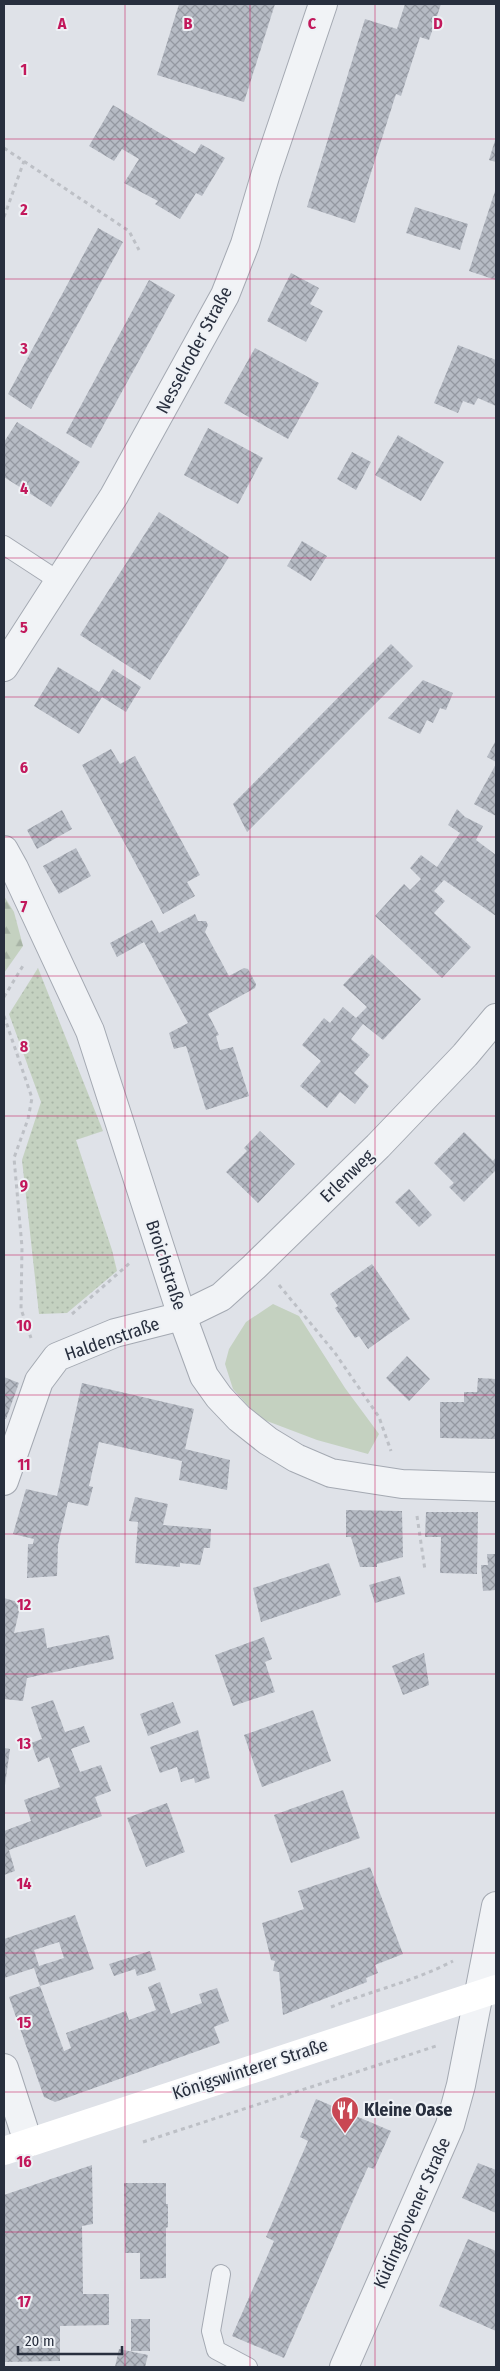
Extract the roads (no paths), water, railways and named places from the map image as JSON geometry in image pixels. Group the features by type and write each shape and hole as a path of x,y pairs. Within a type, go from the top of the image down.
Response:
{"main road":[{"name":"Königswinterer Straße","path":"16,2147 487,1992"}],"street":[{"name":"Nesselroder Straße","path":"4,667 114,496 225,294 245,244 266,172 323,4"},
{"name":"Broichstraße","path":"4,850 90,1031 182,1316 204,1376 218,1397 239,1418 268,1441 296,1458 331,1473 402,1484 496,1487"},
{"name":"Erlenweg","path":"182,1316 221,1297 254,1267 378,1146 465,1055 496,1018"},
{"name":"Haldenstraße","path":"4,1481 38,1381 58,1357 116,1333 182,1316"},
{"name":"Küdinghovener Straße","path":"344,2367 450,2126 487,1992 496,1906"},
{"path":"4,2068 16,2147"}],"lane":[{"path":"4,545 59,581"},
{"path":"221,2274 211,2330 213,2340 216,2350 248,2367"}],"place":[{"name":"Kleine Oase","path":"345,2134"}]}
